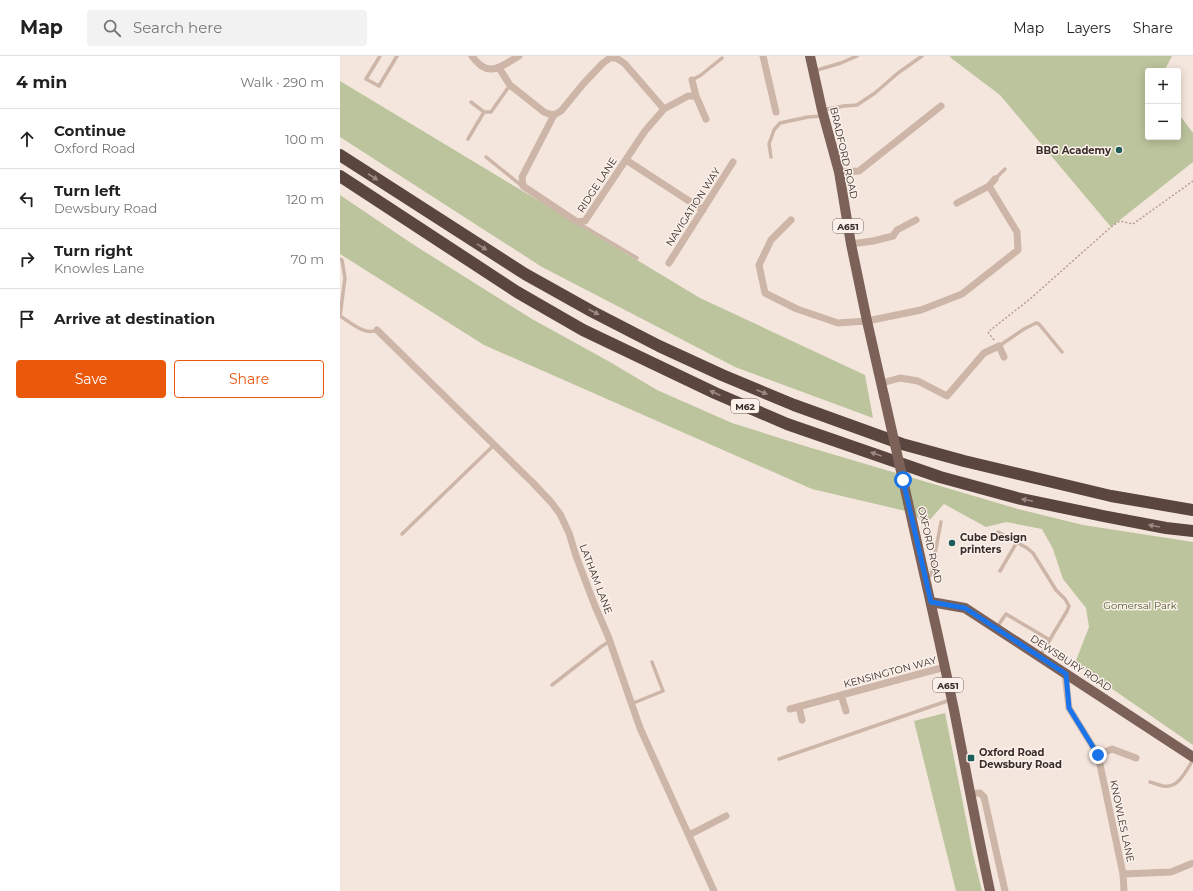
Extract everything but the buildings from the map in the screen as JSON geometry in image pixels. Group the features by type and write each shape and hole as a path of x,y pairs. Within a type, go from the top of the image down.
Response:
{"highway":[{"name":"M62","path":"340,155 525,274 593,312 659,346 722,375 794,405 902,444 964,462 1111,496 1193,510"},
{"name":"M62","path":"340,176 517,292 583,330 715,393 787,424 940,477 1018,498 1166,528 1193,531"}],"main road":[{"name":"BRADFORD ROAD","path":"810,56 822,113 838,172 851,244 884,396"},
{"name":"OXFORD ROAD","path":"884,396 931,602 990,891"},
{"name":"DEWSBURY ROAD","path":"931,602 965,608 1193,757"}],"street":[{"path":"472,56 481,67 488,69 499,68 519,56"},
{"path":"763,56 776,112"},
{"path":"577,222 523,186 522,177 554,115 561,111 584,83 610,58 624,58 664,109 688,96 696,96"},
{"path":"499,68 510,85 544,112 554,115"},
{"path":"692,80 696,96 706,119"},
{"path":"838,172 859,171 941,106"},
{"name":"RIDGE LANE","path":"577,222 585,221 645,131 664,109"},
{"path":"626,160 703,210"},
{"name":"NAVIGATION WAY","path":"669,263 733,162"},
{"path":"957,203 989,186 995,179"},
{"path":"791,220 771,240 759,265 765,293 797,309 838,323 867,321 921,310 962,294 1018,250 1017,232 989,186"},
{"path":"851,244 893,236 897,230 916,220"},
{"name":"LATHAM LANE","path":"377,330 542,492 560,514 569,533 576,556 610,641 640,728 714,891"},
{"path":"882,383 900,378 918,381 947,396 984,353 999,346 1004,357"},
{"name":"KENSINGTON WAY","path":"790,709 944,667"},
{"name":"KNOWLES LANE","path":"1066,674 1069,708 1098,755 1123,874 1124,891"},
{"name":"KENSINGTON WAY","path":"841,695 846,711"},
{"path":"799,707 802,720"},
{"path":"1098,755 1112,749 1136,758"},
{"path":"970,794 980,793 984,798 1004,891"},
{"path":"689,835 726,816"},
{"path":"1123,874 1171,872 1193,863"}],"lane":[{"path":"380,56 366,79 379,86 397,56"},
{"path":"812,71 841,63 857,56"},
{"path":"772,157 769,144 774,130 780,123 808,118 844,106 857,105 876,93 898,73 922,56"},
{"path":"692,80 701,75 722,58"},
{"path":"471,102 484,112 491,112 510,85"},
{"path":"468,139 484,112"},
{"path":"486,157 523,186"},
{"path":"995,179 1006,169"},
{"path":"577,222 637,258"},
{"path":"340,259 342,260 345,278 340,316 365,331 372,332 377,330"},
{"path":"999,346 1024,329 1036,323 1040,324 1062,352"},
{"path":"402,534 494,445"},
{"path":"926,579 931,575 940,522"},
{"path":"998,532 1027,548 1038,560 1069,606 1039,657"},
{"path":"1000,571 1017,542"},
{"path":"996,628 1006,614 1050,640"},
{"path":"552,685 610,641"},
{"path":"631,704 663,692 652,662"},
{"path":"779,759 951,700"},
{"path":"1150,782 1164,787 1172,786 1178,782 1193,760"}],"path":[{"path":"999,346 988,332 1030,299 1111,227 1120,221 1132,224 1193,181"}],"green space":[{"name":"BBG Academy","path":"950,56 1172,56 1166,68 1145,68 1145,140 1181,140 1181,117 1193,133 1193,162 1111,227 1000,95"},
{"path":"340,81 700,298 865,375 873,418 735,367 542,267 340,137"},
{"name":"Gomersal Park","path":"340,195 414,245 532,319 657,390 732,423 1018,509 1083,525 1193,542 1193,745 1075,663 1089,627 1086,608 1063,579 1053,549 1042,529 1006,522 986,527 944,504 926,524 910,512 812,489 484,345 340,254"},
{"path":"945,713 973,854 982,891 956,891 914,721"}],"place":[{"name":"BBG Academy","path":"1119,150"},
{"name":"Cube Design printers","path":"952,543"},
{"name":"Oxford Road Dewsbury Road","path":"971,758"}],"route":[{"path":"903,480 931,602 965,608 1066,674 1069,708 1098,755"}]}
